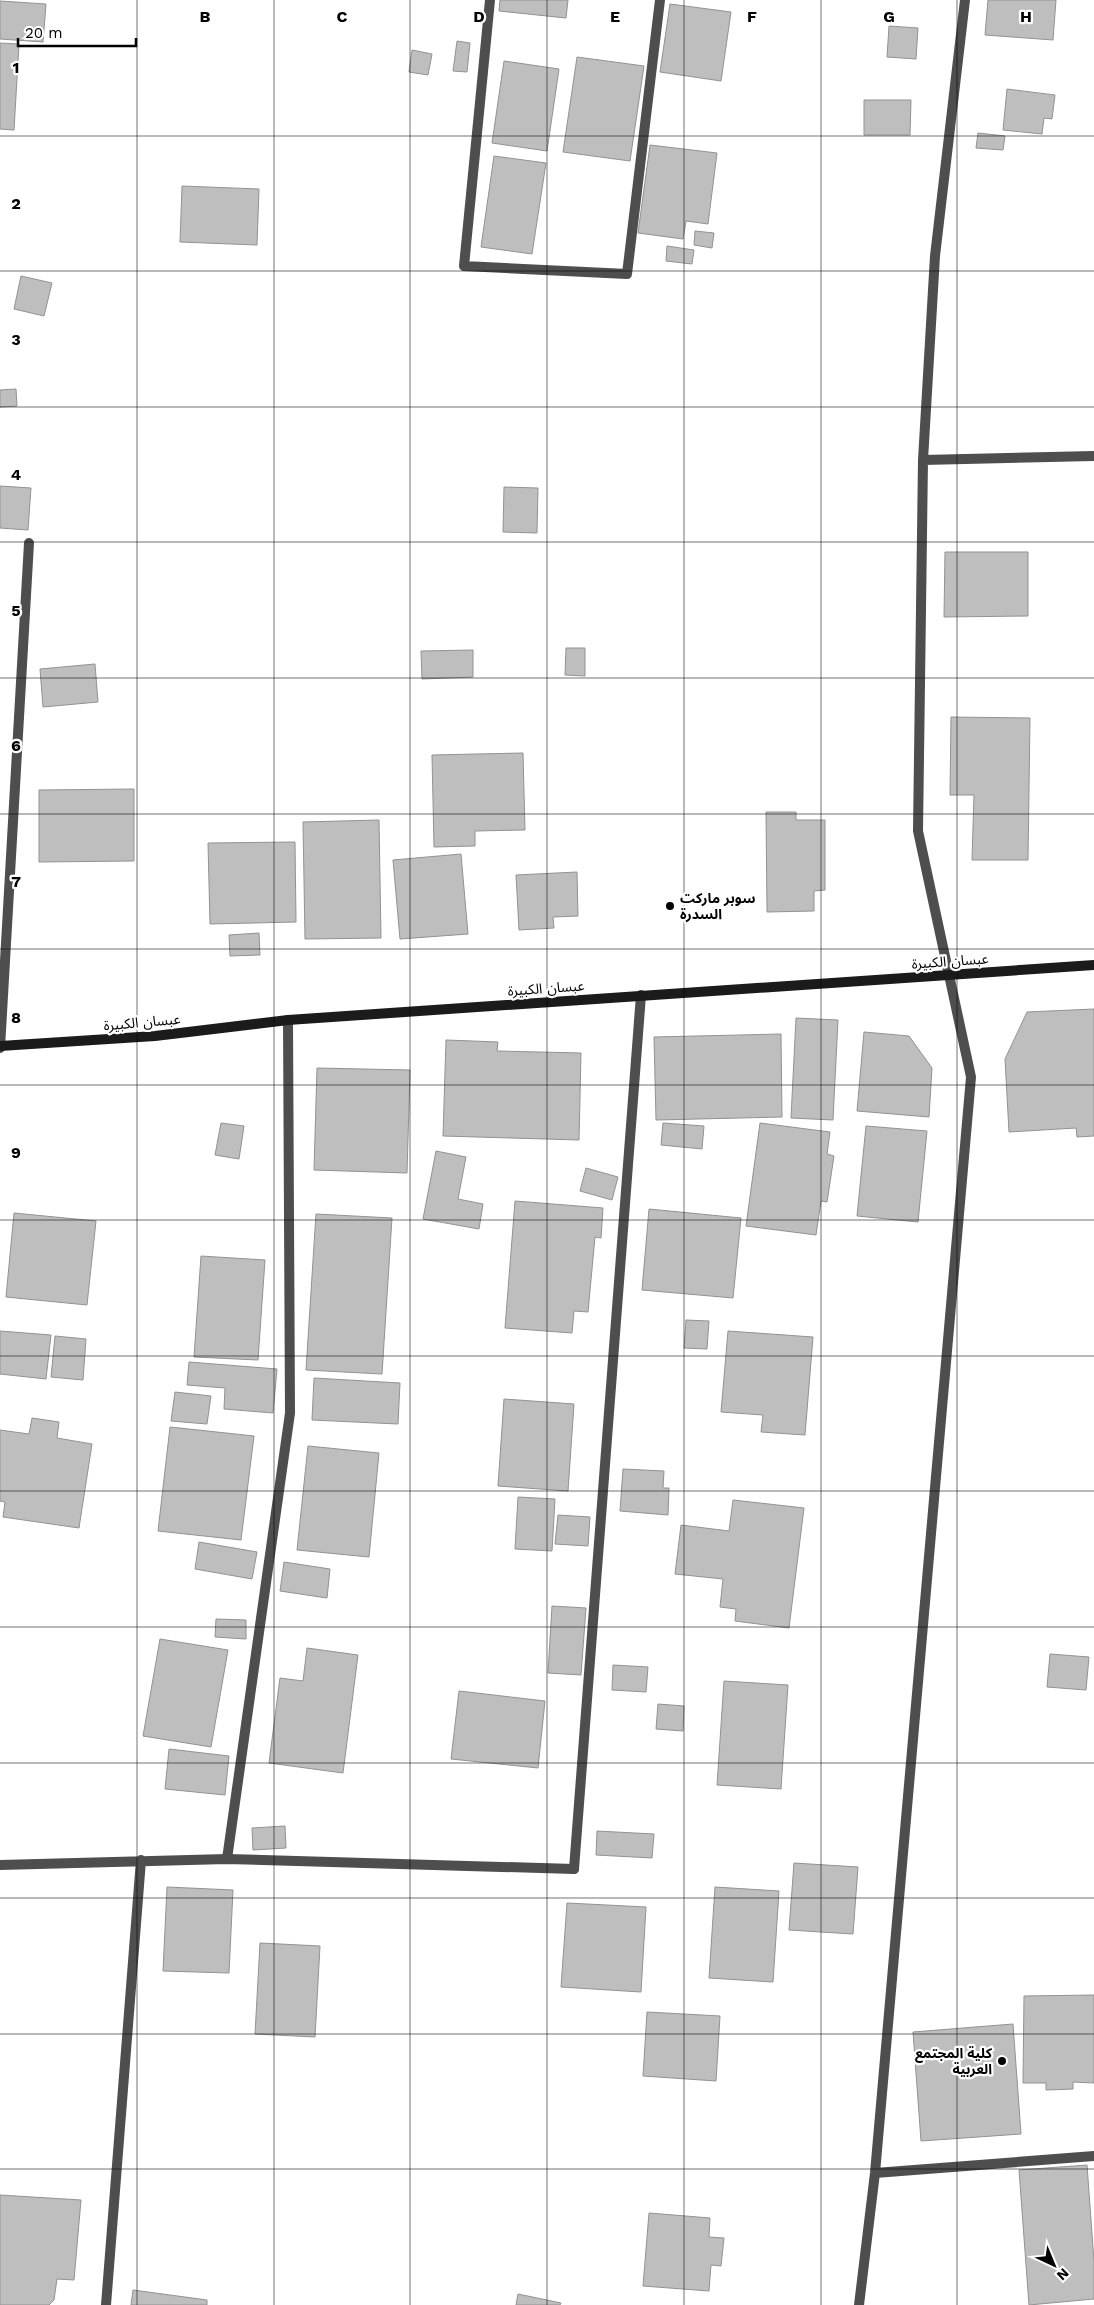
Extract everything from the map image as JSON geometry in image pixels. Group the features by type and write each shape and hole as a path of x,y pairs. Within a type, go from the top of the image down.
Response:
{"main road":[{"name":"عبسان الكبيرة","path":"0,1047 155,1036 288,1020 1094,965"}],"street":[{"path":"490,0 464,266 627,274 660,0"},
{"path":"859,2305 875,2173 971,1077 918,831 923,460 935,256 965,0"},
{"path":"923,460 1094,456"},
{"path":"0,1047 29,543"},
{"path":"0,1865 227,1859 574,1869 641,996"},
{"path":"227,1859 290,1413 288,1020"},
{"path":"106,2305 141,1860"},
{"path":"875,2173 1094,2156"}],"building":[{"path":"500,0 568,0 566,18 499,11"},
{"path":"988,0 1056,0 1053,40 985,35"},
{"path":"0,1 46,4 43,42 0,39"},
{"path":"670,4 731,12 721,81 660,72"},
{"path":"889,26 918,28 916,59 887,57"},
{"path":"457,41 470,43 467,72 453,71"},
{"path":"0,43 19,44 14,130 0,129"},
{"path":"412,50 432,54 428,75 409,72"},
{"path":"577,57 644,66 630,161 563,152"},
{"path":"504,61 559,69 547,151 492,143"},
{"path":"1007,89 1055,95 1052,119 1044,118 1042,134 1003,130"},
{"path":"864,100 911,100 910,135 864,135"},
{"path":"978,133 1005,136 1003,150 976,148"},
{"path":"650,145 717,153 708,224 686,221 683,239 638,233"},
{"path":"494,156 546,163 532,254 481,247"},
{"path":"182,186 259,189 257,245 180,242"},
{"path":"695,231 714,233 712,248 694,245"},
{"path":"667,246 694,250 692,264 666,261"},
{"path":"21,276 52,283 44,316 14,309"},
{"path":"16,389 17,406 0,407 0,390"},
{"path":"0,486 31,488 28,530 0,528"},
{"path":"504,487 538,488 537,533 503,532"},
{"path":"945,552 1028,552 1028,616 944,617"},
{"path":"566,648 585,648 585,676 565,675"},
{"path":"473,650 473,677 422,679 421,651"},
{"path":"95,664 98,702 43,707 40,669"},
{"path":"951,717 1030,718 1028,860 972,860 974,795 950,795"},
{"path":"523,753 525,830 475,831 475,846 434,847 432,755"},
{"path":"134,789 134,861 39,862 39,790"},
{"path":"766,812 796,812 796,820 825,820 825,890 814,891 814,911 767,912"},
{"path":"379,820 381,938 305,939 303,822"},
{"path":"295,842 296,922 210,924 208,843"},
{"path":"461,854 468,934 400,939 393,860"},
{"path":"577,872 578,916 553,917 554,928 519,930 516,875"},
{"path":"259,933 260,955 230,956 229,935"},
{"path":"1094,1009 1094,1136 1077,1137 1076,1128 1009,1132 1005,1059 1027,1012"},
{"path":"796,1018 838,1020 833,1120 791,1118"},
{"path":"864,1032 909,1036 932,1068 929,1117 857,1111"},
{"path":"781,1034 782,1117 656,1120 654,1037"},
{"path":"446,1040 498,1042 497,1051 581,1053 579,1140 443,1136"},
{"path":"317,1068 410,1070 407,1173 314,1170"},
{"path":"221,1123 244,1126 239,1159 215,1155"},
{"path":"663,1123 704,1126 702,1149 661,1145"},
{"path":"760,1123 830,1132 827,1154 834,1156 827,1202 821,1201 816,1235 746,1226"},
{"path":"866,1126 927,1131 918,1222 857,1216"},
{"path":"436,1151 466,1157 458,1199 483,1204 479,1229 423,1219"},
{"path":"586,1168 618,1177 612,1200 580,1191"},
{"path":"515,1201 603,1208 601,1238 595,1237 588,1312 574,1311 572,1333 505,1328"},
{"path":"649,1209 741,1218 733,1298 642,1290"},
{"path":"14,1213 96,1221 87,1305 6,1297"},
{"path":"316,1214 392,1218 382,1374 306,1370"},
{"path":"201,1256 265,1260 258,1360 194,1357"},
{"path":"686,1320 709,1321 707,1349 684,1348"},
{"path":"0,1331 51,1335 46,1379 0,1374"},
{"path":"728,1331 813,1337 805,1435 761,1432 763,1415 721,1412"},
{"path":"55,1336 86,1339 83,1380 51,1377"},
{"path":"189,1362 277,1369 273,1413 224,1409 225,1388 187,1385"},
{"path":"314,1378 400,1383 398,1424 312,1420"},
{"path":"175,1392 211,1396 207,1424 171,1421"},
{"path":"504,1399 574,1404 568,1491 498,1486"},
{"path":"32,1418 59,1422 57,1438 92,1444 79,1528 3,1517 5,1502 0,1501 0,1430 29,1434"},
{"path":"170,1427 254,1436 241,1540 158,1531"},
{"path":"308,1446 379,1453 369,1557 297,1550"},
{"path":"623,1469 664,1471 663,1488 669,1488 668,1515 620,1511"},
{"path":"518,1497 555,1499 552,1551 515,1549"},
{"path":"733,1500 804,1508 789,1628 735,1621 736,1609 720,1607 723,1579 675,1574 681,1525 729,1531"},
{"path":"558,1515 590,1517 588,1546 555,1544"},
{"path":"199,1542 257,1552 252,1579 195,1569"},
{"path":"284,1562 330,1569 327,1598 280,1591"},
{"path":"552,1606 586,1608 581,1675 548,1673"},
{"path":"216,1619 246,1620 246,1639 215,1637"},
{"path":"160,1639 228,1650 211,1747 143,1736"},
{"path":"307,1648 358,1655 343,1773 269,1763 280,1678 303,1681"},
{"path":"1050,1654 1089,1657 1086,1690 1047,1687"},
{"path":"613,1665 648,1667 646,1692 612,1690"},
{"path":"724,1681 788,1685 781,1789 717,1785"},
{"path":"459,1691 545,1701 538,1768 451,1759"},
{"path":"658,1704 684,1706 683,1731 656,1729"},
{"path":"169,1749 229,1756 225,1795 165,1789"},
{"path":"285,1826 286,1848 253,1850 252,1828"},
{"path":"597,1831 654,1834 652,1858 596,1855"},
{"path":"794,1863 858,1867 853,1934 789,1930"},
{"path":"167,1887 233,1890 229,1973 163,1971"},
{"path":"715,1887 779,1891 773,1982 709,1978"},
{"path":"567,1903 646,1907 641,1992 561,1987"},
{"path":"260,1943 320,1946 315,2037 255,2034"},
{"path":"1094,1995 1094,2083 1073,2082 1073,2089 1046,2090 1046,2083 1023,2083 1024,1996"},
{"path":"647,2012 720,2016 716,2081 643,2076"},
{"path":"1013,2024 1021,2134 921,2141 913,2032"},
{"path":"1087,2165 1094,2261 1094,2299 1029,2305 1019,2170"},
{"path":"0,2195 81,2200 74,2280 57,2279 54,2300 49,2305 0,2305"},
{"path":"649,2213 710,2218 709,2237 724,2238 721,2266 711,2265 709,2291 643,2286"},
{"path":"133,2290 207,2300 207,2305 131,2305"},
{"path":"518,2294 561,2303 560,2305 516,2305"}],"place":[{"name":"سوبر ماركت السدرة","path":"670,906"},
{"name":"كلية المجتمع العربية","path":"1002,2061"}]}
